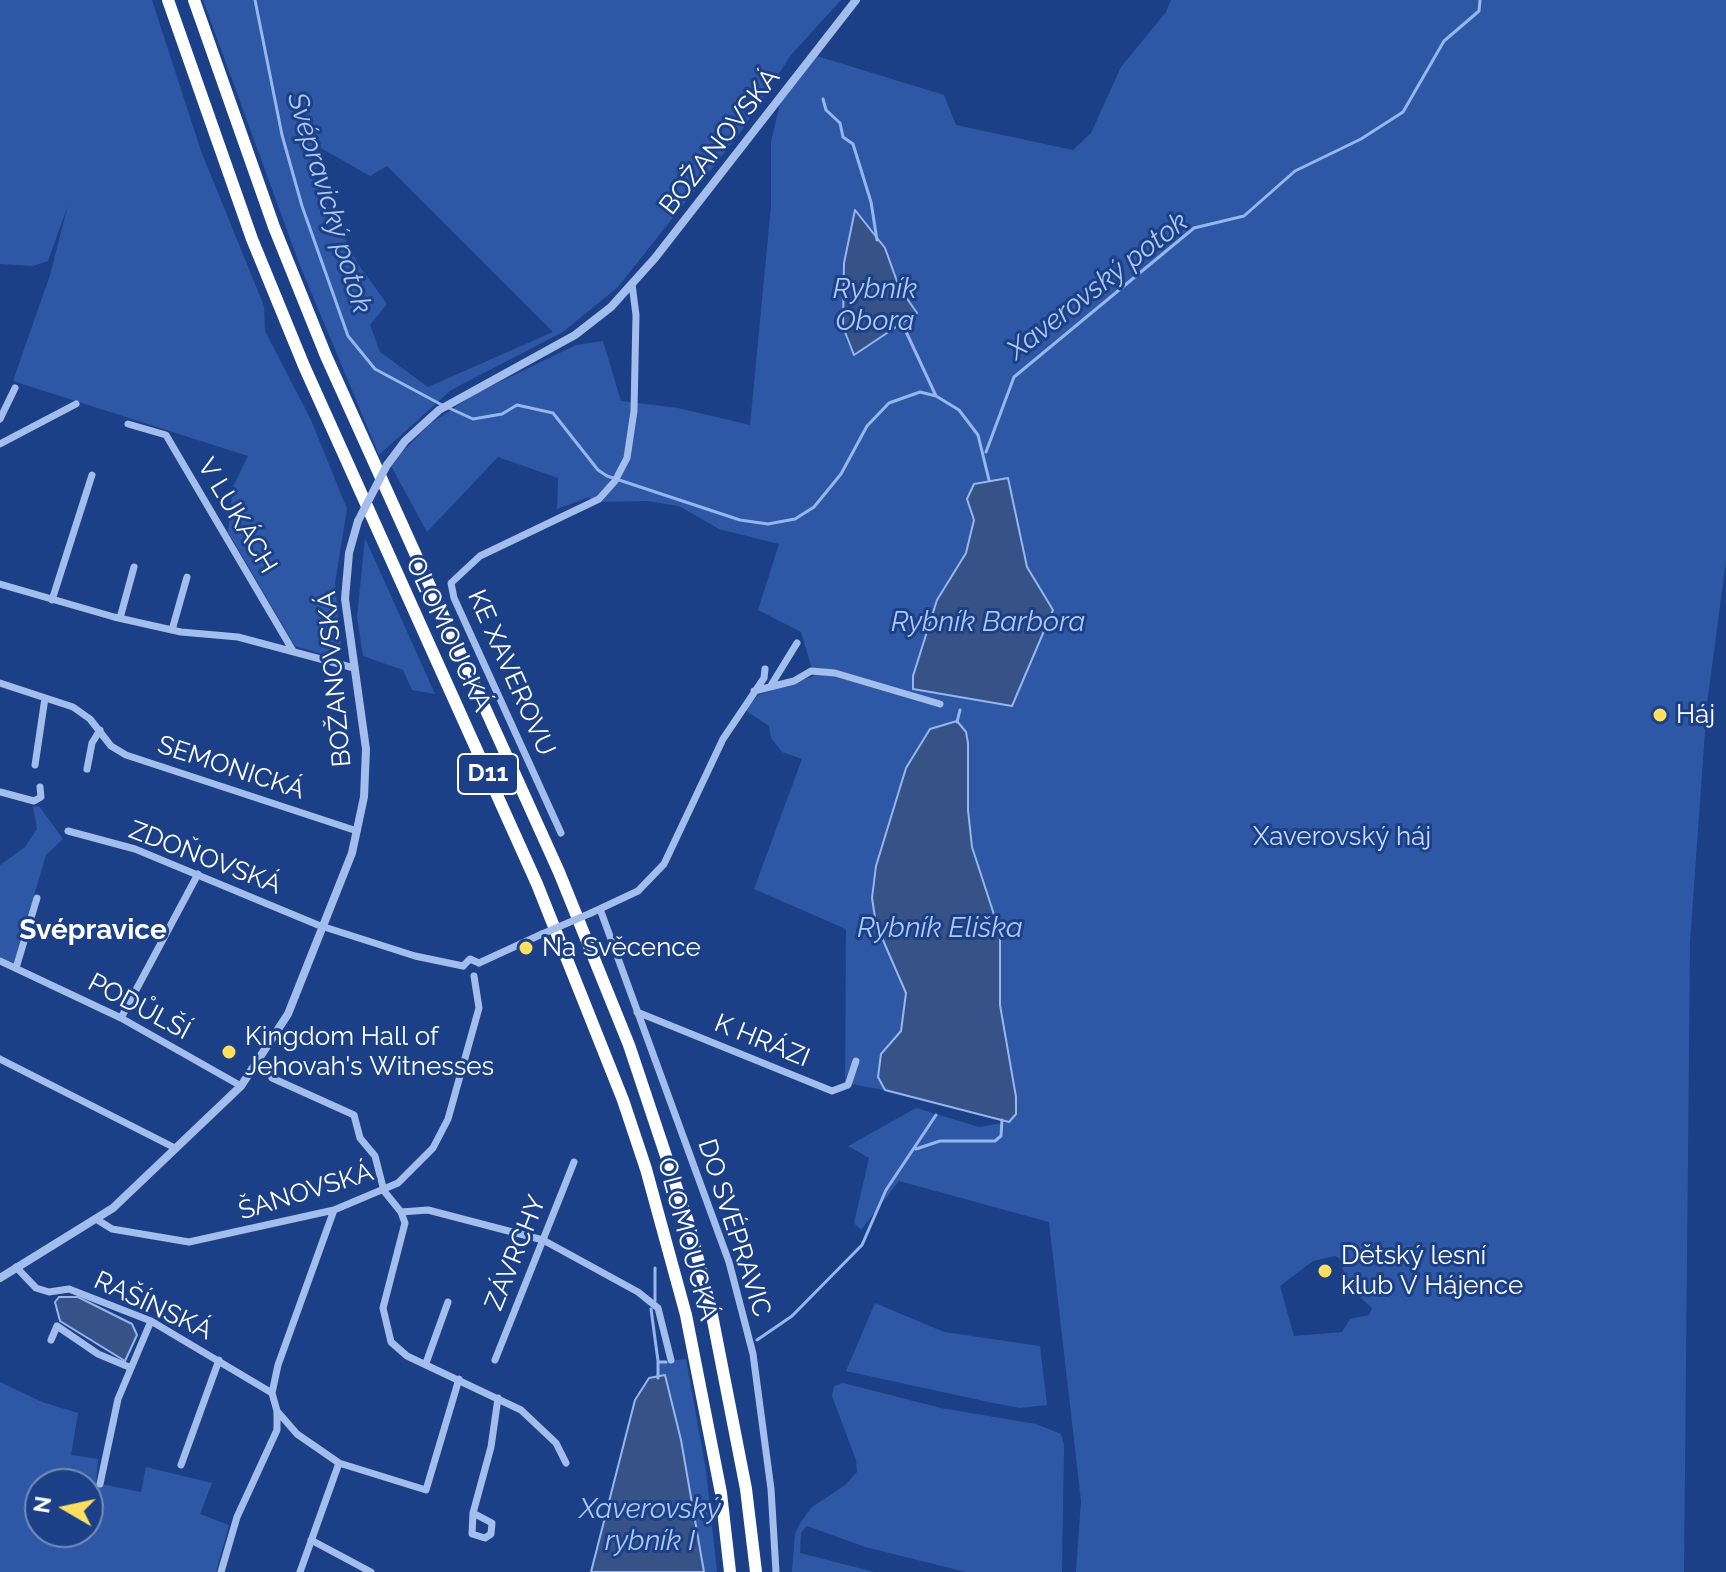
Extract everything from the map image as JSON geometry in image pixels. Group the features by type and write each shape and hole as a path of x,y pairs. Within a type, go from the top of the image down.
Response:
{"highway":[{"name":"OLOMOUCKÁ","path":"168,0 236,194 304,366 537,884 623,1100 646,1169 690,1329 721,1493 730,1572"},
{"name":"OLOMOUCKÁ","path":"194,0 274,227 320,342 559,872 629,1045 690,1228 711,1310 746,1489 756,1572"}],"street":[{"name":"BOŽANOVSKÁ","path":"0,1278 113,1208 241,1086 288,1014 325,926 357,831 366,749 347,621 346,575 358,521 387,465 405,441 443,407 575,335 611,307 856,0"},
{"name":"KE XAVEROVU","path":"561,833 454,598 451,583 480,556 599,499 616,479 627,458 634,411 636,315 632,284"},
{"path":"0,419 15,388"},
{"path":"0,444 76,404"},
{"name":"V LUKÁCH","path":"128,424 166,435 293,651"},
{"path":"52,600 92,475"},
{"path":"120,618 134,567"},
{"path":"172,630 187,577"},
{"path":"0,584 120,618 172,630 238,637 354,668"},
{"path":"768,688 776,681 797,643"},
{"path":"479,963 480,970 474,976 465,974 463,966 470,959 479,963 638,891 664,864 723,739 767,674 765,669"},
{"path":"754,691 794,681 811,671 835,673 940,704"},
{"name":"SEMONICKÁ","path":"0,683 83,712 111,746 126,755 357,831"},
{"path":"35,765 45,698"},
{"path":"87,769 92,743 100,730"},
{"path":"0,792 34,801 41,797 40,787"},
{"name":"ZDOŇOVSKÁ","path":"68,831 135,849 325,926 415,956 463,966"},
{"path":"121,1018 198,874"},
{"path":"16,968 37,898"},
{"name":"DO SVÉPRAVIC","path":"596,911 715,1220 753,1354 771,1489 776,1572"},
{"name":"PODŮLŠÍ","path":"0,961 121,1018 241,1086"},
{"name":"ŠANOVSKÁ","path":"96,1219 112,1229 189,1242 334,1210 384,1191 418,1166 433,1148 448,1119 479,1008 474,976"},
{"name":"K HRÁZI","path":"637,1012 832,1091 848,1085 856,1061"},
{"path":"0,1059 175,1148"},
{"path":"272,1078 354,1115 360,1138 375,1156 384,1191 401,1212 405,1223 385,1293 384,1326 398,1351 521,1410 544,1429 566,1463"},
{"name":"ZÁVRCHY","path":"495,1360 574,1162"},
{"path":"221,1572 237,1517 277,1430 277,1411 272,1393 334,1210"},
{"path":"401,1212 428,1210 543,1240 634,1290 658,1308 671,1360"},
{"name":"RAŠÍNSKÁ","path":"16,1267 36,1288 49,1292 69,1289 151,1321 272,1393"},
{"path":"426,1363 448,1302"},
{"path":"103,1468 118,1399 151,1321"},
{"path":"51,1340 57,1326 98,1354 129,1367"},
{"path":"181,1465 219,1360"},
{"path":"277,1411 297,1434 339,1463 426,1490 459,1379"},
{"path":"473,1513 491,1447 498,1398"},
{"path":"300,1572 339,1463"},
{"path":"311,1540 371,1572"}],"green space":[{"path":"0,0 152,0 201,151 264,306 265,331 311,420 347,509 335,583 341,647 332,657 295,646 228,532 233,487 248,456 13,381 50,275 68,205 48,261 33,266 0,264"},
{"path":"203,0 841,0 791,55 740,133 618,287 563,332 451,390 379,455 299,263","holes":["319,147 370,176 387,166 553,332 428,387 380,352 370,325 387,304 358,264 315,180"]},
{"name":"Xaverovský háj","path":"1171,0 1726,0 1726,561 1707,704 1690,942 1684,1572 1076,1572 1081,1501 1049,1222 899,1181 861,1230 854,1223 869,1158 848,1146 916,1108 979,1127 1009,1122 1016,1114 1012,1068 1000,1005 1000,933 972,846 957,721 930,729 899,791 876,866 872,898 876,924 906,993 900,1031 881,1054 878,1077 885,1090 845,1083 846,929 754,889 802,759 782,752 771,738 769,726 745,710 758,695 814,676 801,632 758,610 779,544 719,529 679,506 647,501 593,502 589,497 557,509 558,478 498,457 427,532 390,464 430,424 475,394 576,345 603,341 621,401 678,408 750,425 771,206 771,142 780,104 817,56 944,95 956,125 1073,150 1091,133 1121,67 1166,12","holes":["856,211 885,248 899,287 917,313 854,355 846,340 844,263","1008,478 1027,567 1053,611 1012,706 913,689 913,676 937,600 966,554 974,520 968,499","1335,1256 1339,1258 1350,1288 1372,1308 1369,1315 1350,1319 1342,1332 1294,1336 1280,1286 1313,1261"]},
{"path":"365,538 435,694 412,690 403,670 363,656 357,617"},
{"path":"39,806 63,839 46,855 14,963 0,957 0,865 25,847 37,829 33,807"},
{"path":"875,1303 944,1332 1040,1346 1047,1405 1020,1408 846,1371"},
{"path":"686,1359 706,1470 717,1572 704,1572 681,1440 666,1376 658,1376 658,1362"},
{"path":"0,1382 42,1402 78,1413 71,1455 98,1459 97,1468 24,1468 24,1548 104,1548 104,1485 141,1492 146,1467 212,1483 200,1514 229,1525 216,1572 0,1572"},
{"path":"843,1383 941,1408 1036,1424 1061,1434 1064,1445 1062,1572 966,1572 865,1547 807,1526 801,1533 800,1553 874,1572 792,1572 795,1534 800,1523 811,1508 845,1485 857,1472 856,1460 832,1396 834,1386"}],"water":[{"name":"Rybník Obora","path":"855,210 885,248 899,287 917,313 854,355 843,327 844,263"},
{"name":"Rybník Barbora","path":"1008,478 1027,567 1053,610 1012,706 913,689 913,676 937,600 966,553 974,520 967,499 974,484"},
{"name":"Rybník Eliška","path":"957,721 966,732 968,743 968,810 972,847 1000,933 1000,1005 1016,1097 1016,1114 1009,1122 885,1090 878,1077 881,1054 901,1031 906,993 876,924 872,898 876,866 906,768 930,729"},
{"path":"59,1297 78,1297 132,1324 137,1335 125,1361 60,1321 55,1302"},
{"name":"Xaverovský rybník I","path":"665,1375 681,1440 704,1572 591,1572 635,1400 649,1378"}],"waterway":[{"name":"Svépravický potok","path":"255,0 282,135 302,206 348,336 375,369 442,405"},
{"name":"Xaverovský potok","path":"986,452 1014,377 1194,228 1244,216 1295,171 1361,139 1403,112 1444,41 1479,11 1480,0"},
{"path":"823,99 826,110 840,123 843,137 853,144 871,202 877,240"},
{"path":"902,323 936,396"},
{"name":"Svépravický potok","path":"449,408 473,419 502,414 517,405 553,413 598,470 607,476 740,520 768,524 795,519 814,507 841,474 867,426 889,403 920,392 936,396 959,410 978,435 989,480"},
{"name":"Svépravický potok","path":"957,722 960,710"},
{"name":"Svépravický potok","path":"757,1340 792,1316 862,1245 886,1190 936,1115"},
{"path":"916,1149 940,1141 995,1141 1001,1136 1002,1120"},
{"path":"655,1268 655,1301"},
{"path":"651,1309 658,1361"},
{"name":"Svépravický potok","path":"658,1378 658,1362 666,1362"}],"place":[{"name":"Háj","path":"1660,715"},
{"name":"Na Svěcence","path":"526,948"},
{"name":"Kingdom Hall of Jehovah's Witnesses","path":"229,1052"},
{"name":"Dětský lesní klub V Hájence","path":"1325,1271"}],"district":[{"name":"Svépravice","path":"93,931"}]}
